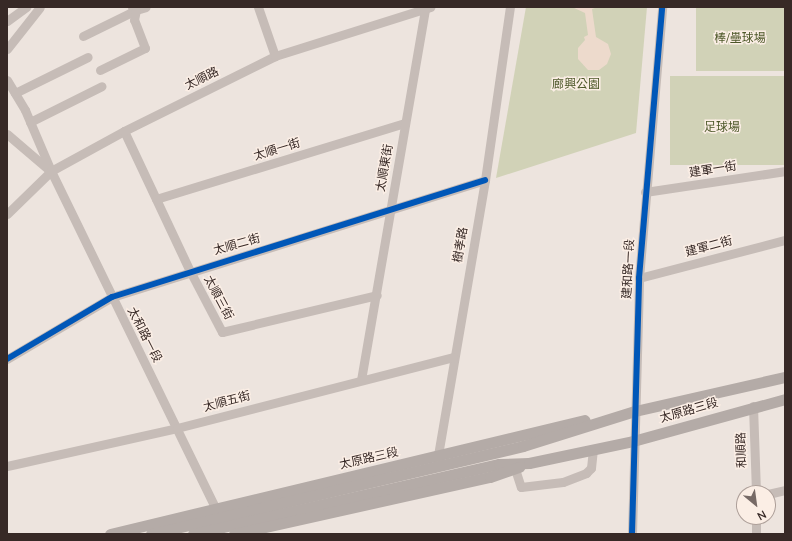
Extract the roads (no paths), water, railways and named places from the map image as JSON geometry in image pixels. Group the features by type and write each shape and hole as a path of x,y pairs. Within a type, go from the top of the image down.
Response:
{"main road":[{"name":"太原路三段","path":"151,534 437,461 593,417 634,411 785,377"},
{"name":"太原路三段","path":"234,534 438,483 500,464 529,463 633,441 753,406 785,399"},
{"name":"太原路三段","path":"110,534 216,509 437,461"},
{"name":"太原路三段","path":"193,534 438,483 515,469 529,463"}],"street":[{"path":"7,21 26,7"},
{"path":"7,49 40,7"},
{"path":"83,36 134,8 146,7"},
{"path":"258,7 275,56"},
{"name":"樹孝路","path":"438,483 437,461 453,357 485,180 510,7"},
{"name":"建和路一段","path":"632,534 633,441 639,278 662,7"},
{"path":"100,70 146,48 134,20 134,8"},
{"name":"太順路","path":"7,214 51,171 124,131 275,56 427,8"},
{"name":"太順東街","path":"361,380 377,295 405,123 427,8"},
{"path":"15,93 88,57"},
{"name":"太和路一段","path":"7,80 30,122 51,171 216,509"},
{"path":"30,122 102,86"},
{"name":"太順一街","path":"156,199 405,123"},
{"name":"太順三街","path":"124,131 190,271 222,332 377,295"},
{"name":"太和路一段","path":"7,134 51,171"},
{"name":"建軍一街","path":"646,192 785,171"},
{"name":"太順二街","path":"7,359 112,297 190,271 390,212 485,180"},
{"name":"建軍二街","path":"639,278 785,240"},
{"name":"太順五街","path":"7,466 177,428 453,357"},
{"name":"和順路","path":"753,406 756,485"},
{"path":"515,469 521,487 562,482 586,473 591,468 593,449"}],"park label":[{"name":"棒/壘球場","path":"740,39"},
{"name":"廊興公園","path":"576,85"},
{"name":"足球場","path":"722,128"}]}
